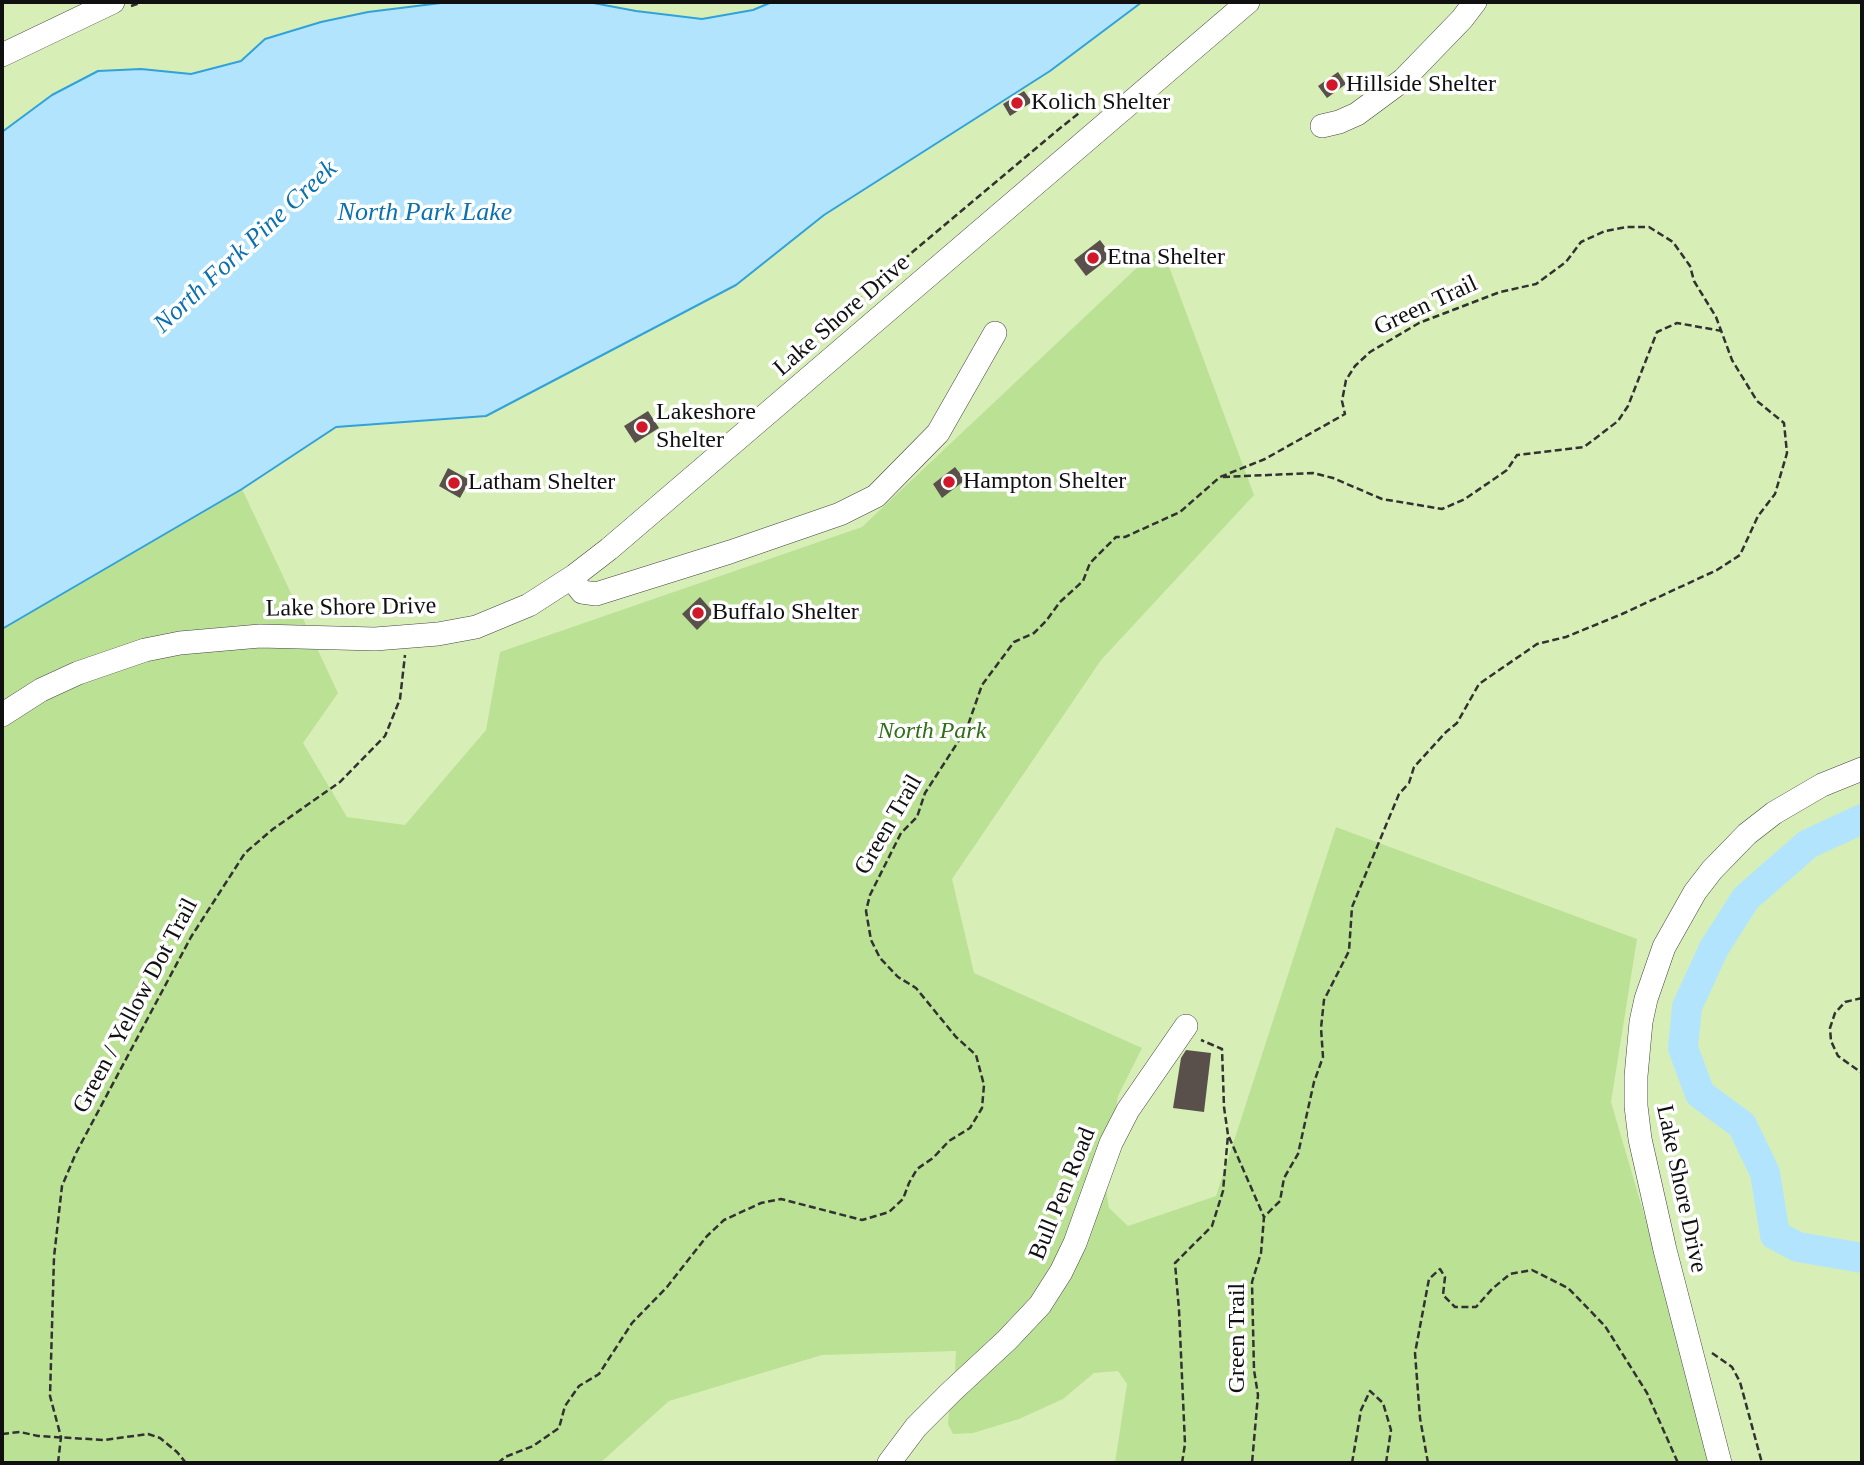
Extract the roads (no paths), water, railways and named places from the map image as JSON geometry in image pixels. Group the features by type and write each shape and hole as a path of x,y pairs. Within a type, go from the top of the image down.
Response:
{"street":[{"path":"2,55 113,2"},
{"name":"Lake Shore Drive","path":"2,715 41,690 78,673 133,654 180,643 260,636 374,639 407,637 463,629 496,620 528,605 609,549 1248,2"},
{"path":"1322,126 1357,114 1404,80 1475,2"},
{"path":"570,578 582,592 596,594 804,527 840,514 876,496 938,433 995,333"},
{"name":"Lake Shore Drive","path":"1720,1463 1665,1250 1640,1139 1636,1076 1643,1010 1664,947 1695,892 1712,870 1747,834 1774,813 1822,785 1862,769"},
{"name":"Bull Pen Road","path":"889,1463 916,1427 1040,1305 1075,1243 1111,1143 1128,1110 1184,1029"}],"water":[{"name":"North Park Lake","path":"449,2 588,2 702,19 753,10 772,2 1142,2 1050,71 824,215 736,285 486,416 336,427 242,489 2,629 2,132 52,95 98,71 141,69 191,74 241,61 265,39 321,22 368,12"}],"waterway":[{"path":"1862,819 1808,844 1746,898 1714,948 1687,1007 1683,1048 1700,1094 1742,1125 1765,1173 1775,1235 1798,1247 1862,1258"}],"place":[{"name":"Hillside Shelter","path":"1332,85"},
{"name":"Kolich Shelter","path":"1017,103"},
{"name":"Etna Shelter","path":"1093,258"},
{"name":"Lakeshore Shelter","path":"642,427"},
{"name":"Hampton Shelter","path":"949,482"},
{"name":"Latham Shelter","path":"454,483"},
{"name":"Buffalo Shelter","path":"698,613"}],"water label":[{"name":"North Fork Pine Creek","path":"246,247"}],"park label":[{"name":"North Park","path":"932,732"}]}
